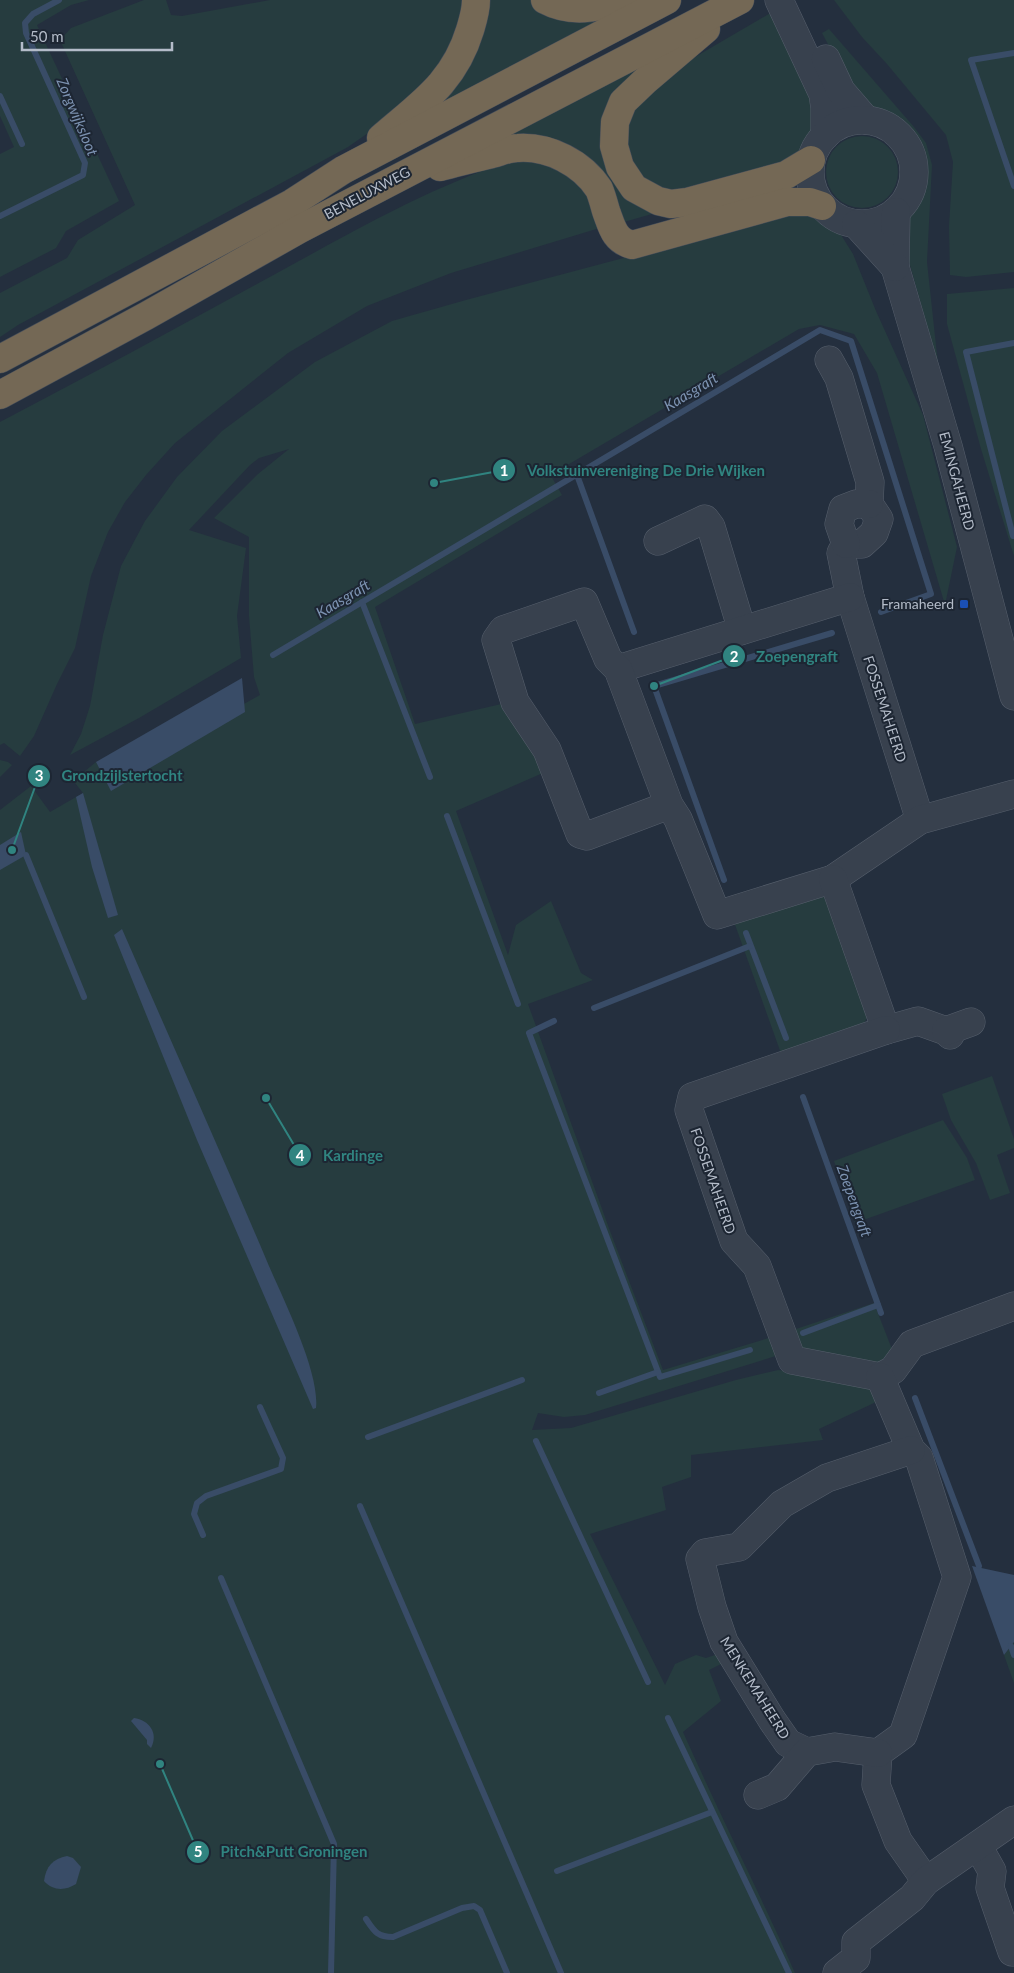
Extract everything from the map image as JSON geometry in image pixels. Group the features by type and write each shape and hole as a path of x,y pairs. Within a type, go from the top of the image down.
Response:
{"highway":[{"path":"343,170 431,96 450,74 465,46 476,10 476,0"},
{"path":"545,0 558,7 573,10 624,0"},
{"name":"BENELUXWEG","path":"0,359 292,203 343,170 667,0"},
{"path":"740,0 623,102 615,122 614,146 620,167 634,188 658,201 670,204 687,202 786,175 811,160"},
{"name":"BENELUXWEG","path":"0,395 146,316 300,229 740,0"},
{"path":"393,180 517,148 533,148 550,152 578,167 590,178 600,191 614,234 622,241 632,245 787,202 810,202 822,206"}],"street":[{"path":"787,2 823,94 825,136"},
{"path":"787,2 841,92 866,120"},
{"path":"866,120 895,131 903,139 913,158 914,173 912,189 908,199 896,212 884,220 874,223 856,224 838,219 822,206 810,182 811,160 820,141 825,136 835,127 845,122 866,120"},
{"name":"EMINGAHEERD","path":"896,212 895,267 945,437 1014,696"},
{"name":"EMINGAHEERD","path":"856,224 895,267"},
{"name":"FOSSEMAHEERD","path":"829,360 839,378 870,482 870,504 879,519 874,533 862,544 846,544 841,553 850,598 920,820"},
{"path":"658,541 714,512 711,527 742,630"},
{"path":"618,669 850,598"},
{"path":"669,806 588,836 580,834 547,750 515,702 496,640 503,630 584,602 608,659 618,669 669,806 678,819 717,915 833,879 920,820 1014,794"},
{"path":"833,879 886,1030"},
{"name":"FOSSEMAHEERD","path":"880,1377 792,1360 757,1266 734,1241 689,1110 692,1097 886,1030 918,1021 956,1029"},
{"path":"758,1794 777,1787 808,1752 835,1747 878,1753 903,1735 957,1577 919,1458 911,1450 880,1377 893,1370 912,1344 1014,1306"},
{"name":"MENKEMAHEERD","path":"808,1752 788,1743 724,1642 712,1607 700,1559 705,1553 739,1547 782,1504 827,1478 911,1450"},
{"path":"878,1753 876,1785 898,1841 926,1881"},
{"path":"837,1973 856,1958 856,1942 912,1898 926,1881 1014,1820"},
{"path":"978,1846 992,1871 990,1888 1012,1952"}],"green space":[{"path":"0,0 89,0 71,5 37,25 119,201 66,231 56,248 0,277 0,154 14,147 0,116"},
{"path":"144,0 166,0 171,15 182,16 270,0 467,0 450,55 414,101 348,147 18,325 0,337 0,293 67,258 78,240 135,205 60,40 71,28"},
{"path":"486,0 533,0 622,8 431,111"},
{"path":"834,0 1014,0 1014,272 966,277 950,275 949,226 953,162 946,135 862,37"},
{"path":"774,11 814,92 817,128 811,140 795,160 668,194 647,186 631,168 625,144 629,116 640,96 678,67"},
{"path":"829,29 926,143 932,165 927,262 938,364 906,251 906,219 921,193 925,164 916,138 904,123 874,109 853,91 822,33"},
{"path":"669,51 606,144 666,210 624,222 600,175 498,141"},
{"path":"862,136 882,142 892,152 898,172 892,192 882,202 862,208 842,202 832,192 826,172 832,152 842,142"},
{"path":"513,160 548,165 558,168 577,179 594,200 603,227 451,273 367,306 288,353 175,443 125,502 108,532 91,576 75,648 34,736 20,756 4,743 0,745 0,422 388,213 450,184"},
{"path":"796,212 816,216 836,227 853,254 876,311 923,415 957,547 945,605 877,373 854,334 820,325 799,329 564,467 547,469 562,495 375,607 415,724 510,702 552,769 456,811 508,955 516,925 551,901 581,973 593,980 528,1004 610,1231 663,1370 772,1337 779,1355 585,1415 564,1417 538,1413 532,1430 571,1428 736,1380 778,1370 868,1381 876,1402 819,1429 823,1440 691,1455 691,1477 662,1487 666,1510 590,1534 665,1685 675,1664 696,1655 706,1658 718,1654 723,1663 709,1670 721,1701 683,1732 795,1973 0,1973 0,810 31,786 50,812 83,793 75,783 79,776 96,762 106,780 260,695 254,677 249,616 249,537 214,518 258,474 289,449 259,458 250,465 189,530 246,548 237,616 241,658 139,718 70,755 81,734 90,706 103,635 121,566 145,521 177,477 222,431 315,362 392,321"},
{"path":"1014,288 1014,556 981,449 947,324 947,294"},
{"path":"0,760 12,765 0,777"},
{"path":"822,894 830,902 870,1012 861,1029 783,1059 733,919"},
{"path":"992,1076 1014,1139 1014,1148 997,1155 1010,1193 990,1200 976,1163 951,1120 942,1094"},
{"path":"943,1120 967,1158 975,1180 855,1223 834,1161"},
{"path":"874,1303 895,1357 881,1366 801,1352 790,1331"},
{"path":"1014,1642 1014,1683 1004,1655"}],"water":[{"path":"242,678 245,712 111,791 96,762"},
{"path":"83,793 118,915 108,918 92,867 76,797"},
{"path":"21,832 26,855 0,870 0,845"},
{"path":"122,929 298,1333 312,1374 316,1392 316,1408 313,1409 197,1140 114,935"},
{"path":"972,1566 1014,1575 1014,1642 1004,1655"},
{"path":"134,1718 144,1721 151,1728 154,1737 151,1748 147,1744 147,1740 131,1721"},
{"path":"67,1856 73,1858 81,1867 76,1884 63,1889 51,1887 44,1881 48,1867 54,1861"}],"waterway":[{"name":"Zorgwijksloot","path":"0,216 83,175 85,163 26,33 25,23 33,14 59,0"},
{"path":"1014,53 971,60 1014,186"},
{"path":"0,96 22,144"},
{"name":"Kaasgraft","path":"273,655 820,330 851,341 931,594 881,612"},
{"name":"Kaasgraft","path":"1013,536 966,352 1014,343"},
{"name":"Zoepengraft","path":"577,475 634,632"},
{"path":"362,602 430,777"},
{"name":"Zoepengraft","path":"724,880 654,686 832,633"},
{"path":"447,816 518,1004"},
{"path":"26,855 84,997"},
{"name":"Zoepengraft","path":"746,933 786,1038"},
{"path":"594,1008 750,946"},
{"path":"554,1021 529,1033 660,1377 750,1350"},
{"name":"Zoepengraft","path":"803,1097 881,1313"},
{"path":"803,1333 878,1305"},
{"path":"599,1393 658,1372"},
{"path":"368,1437 522,1380"},
{"name":"Zoepengraft","path":"915,1398 979,1566"},
{"path":"203,1535 194,1514 197,1503 206,1496 281,1469 283,1458 260,1407"},
{"path":"536,1441 648,1682"},
{"path":"360,1506 561,1973"},
{"path":"221,1578 334,1844 331,1973"},
{"name":"Zoepengraft","path":"1011,1646 1014,1655"},
{"path":"668,1718 789,1973"},
{"path":"557,1871 712,1812"},
{"path":"366,1919 376,1932 383,1936 393,1937 462,1908 474,1906 480,1910 507,1973"}],"place":[{"name":"Volkstuinvereniging De Drie Wijken","path":"434,483"},
{"name":"Framaheerd","path":"964,604"},
{"name":"Zoepengraft","path":"654,686"},
{"name":"Grondzijlstertocht","path":"12,850"},
{"name":"Kardinge","path":"266,1098"},
{"name":"Pitch&Putt Groningen","path":"160,1764"}]}
